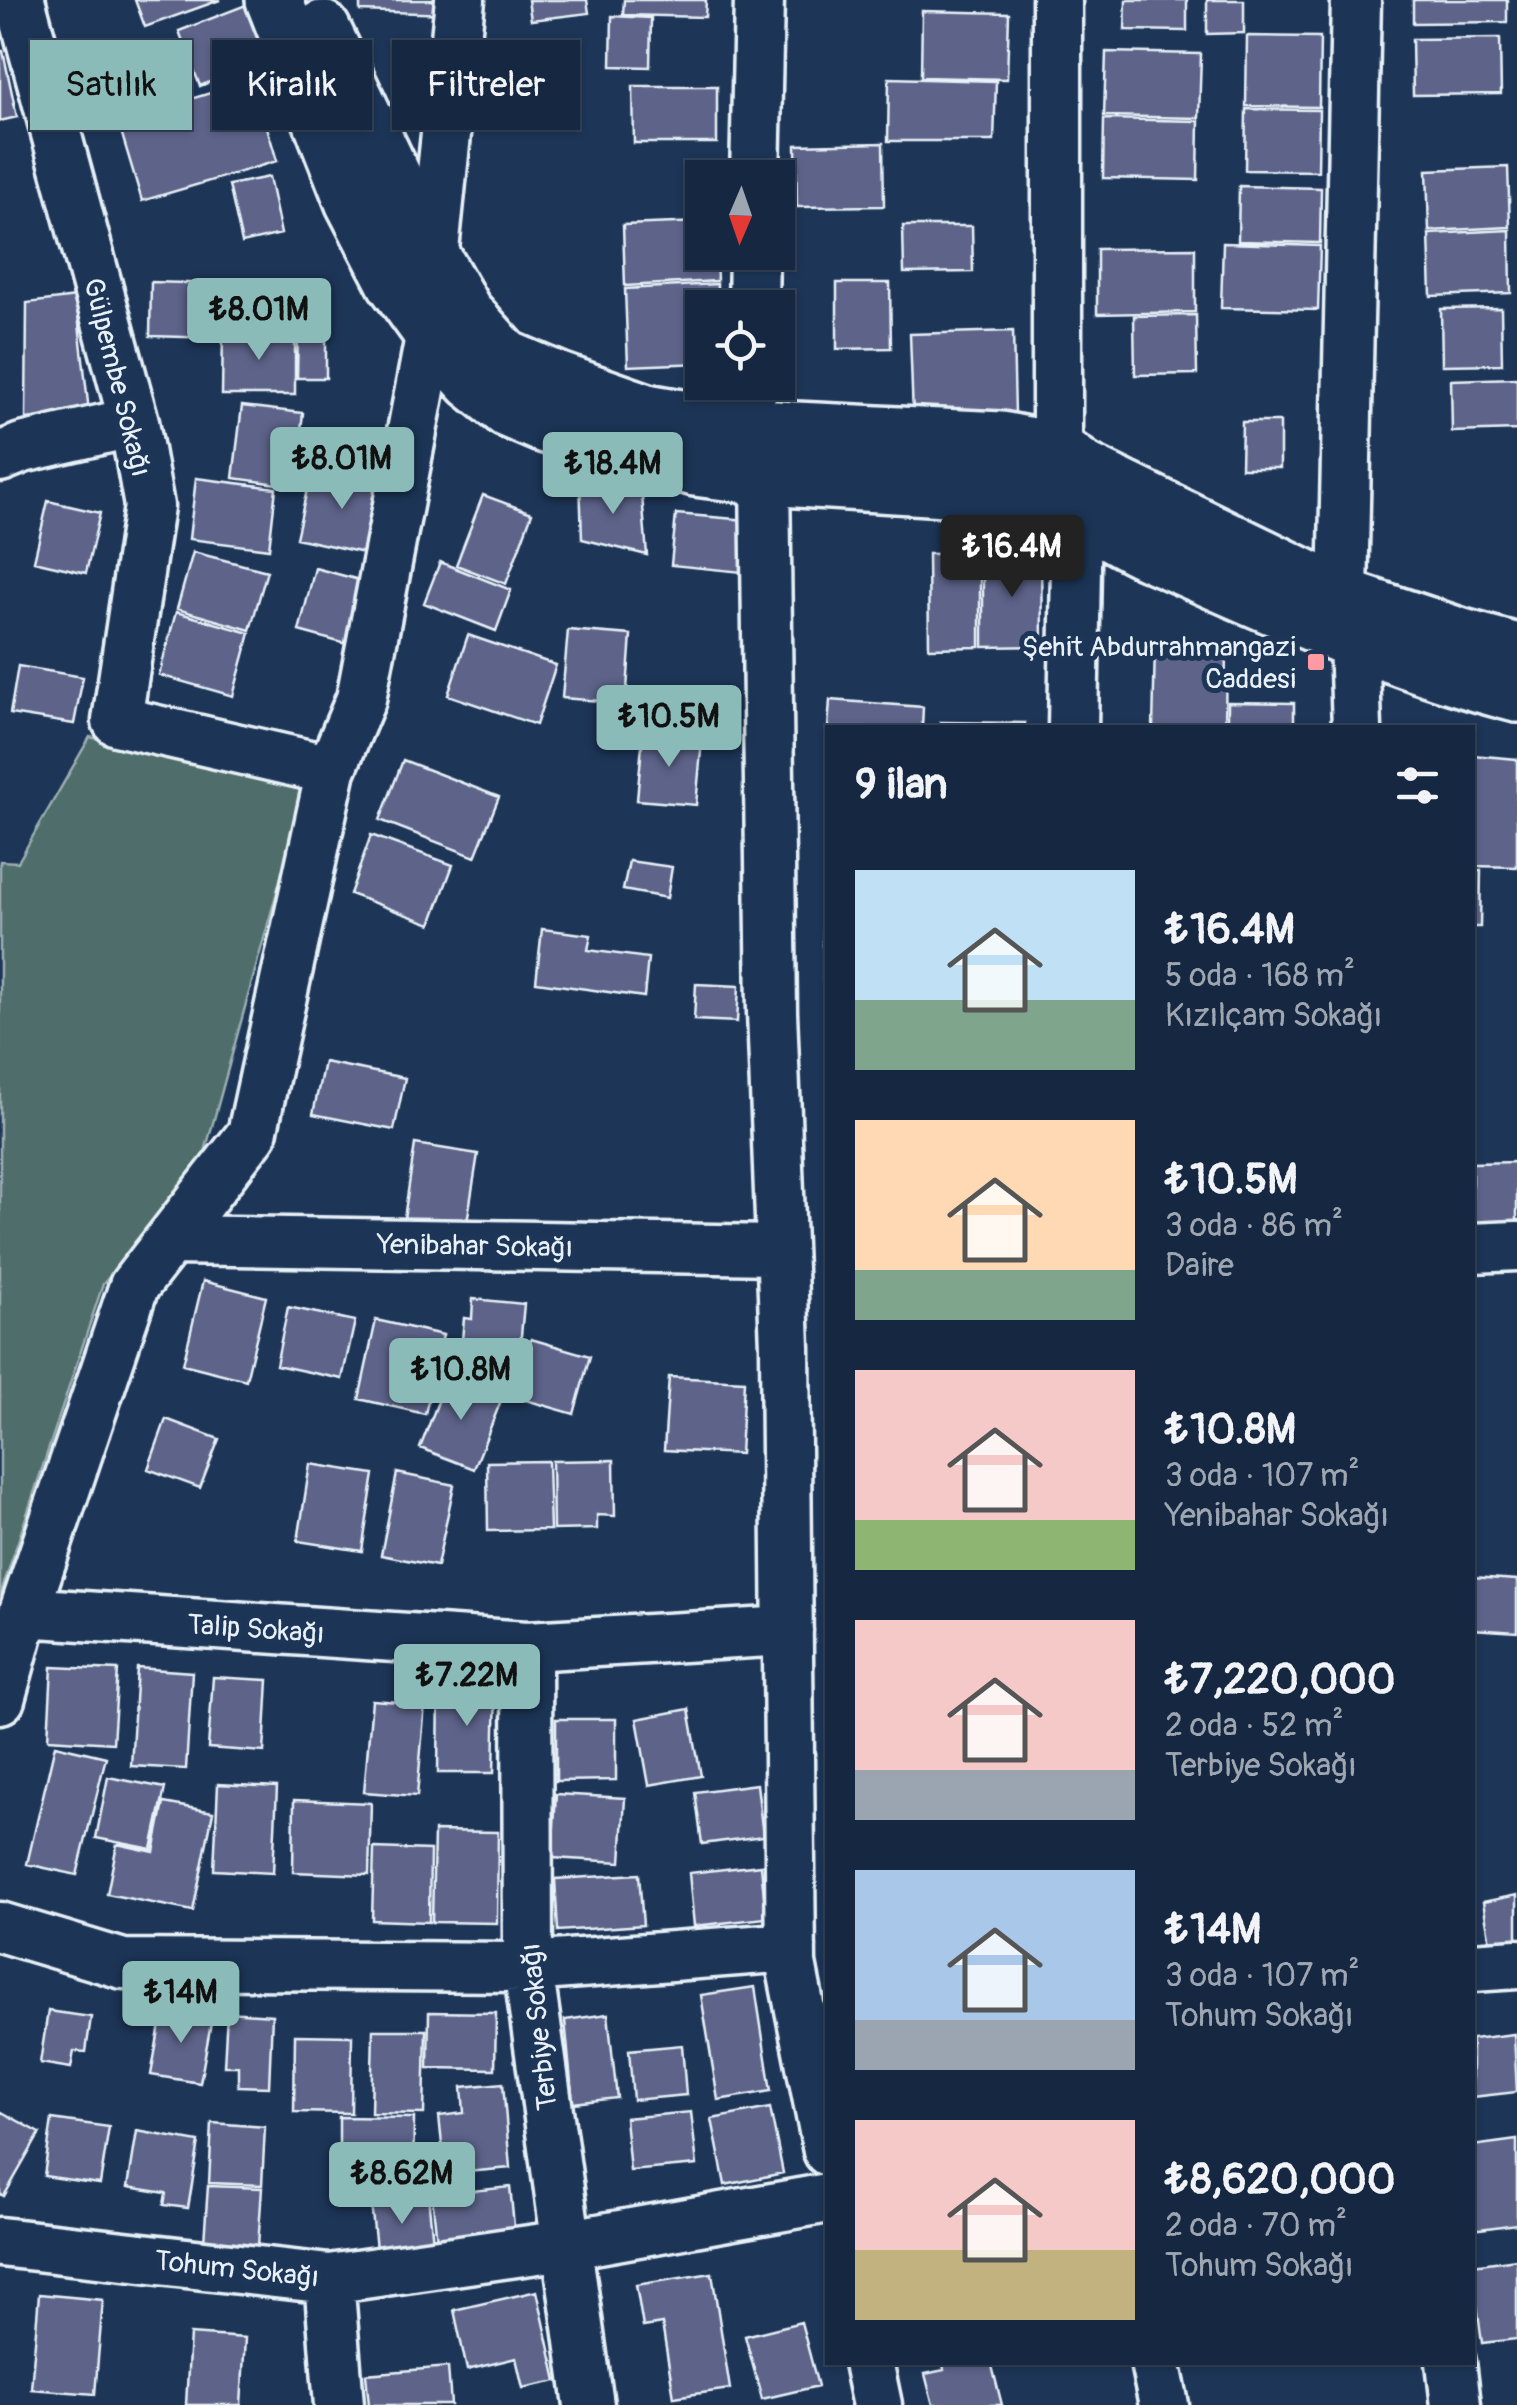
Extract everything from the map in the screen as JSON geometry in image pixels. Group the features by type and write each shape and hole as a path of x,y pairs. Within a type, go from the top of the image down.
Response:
{"street":[{"name":"Gülpembe Sokağı","path":"20,0 134,422 149,506 117,722 330,770"},
{"path":"274,0 353,201 396,282 431,332 473,380 509,410 542,424 695,468 756,429 1001,440 1057,451 1084,470 1349,618 1517,694"},
{"path":"310,0 433,260 464,312 505,358 647,412 756,429 1055,500 1146,551 1349,618 1462,637 1517,652"},
{"path":"0,1699 24,1612 134,1286 252,1134 330,770 362,699 431,332 433,260 460,0"},
{"path":"756,160 759,0"},
{"path":"1057,0 1057,451 1077,512 1074,725"},
{"path":"1356,0 1349,618 1357,725"},
{"path":"0,458 22,448 134,422"},
{"path":"756,429 781,1250 788,1631 803,1958 825,2128"},
{"name":"Yenibahar Sokağı","path":"170,1240 781,1250"},
{"path":"1475,1248 1517,1246"},
{"name":"Talip Sokağı","path":"24,1612 527,1646 788,1631"},
{"name":"Terbiye Sokağı","path":"527,1646 528,1967 588,2405"},
{"path":"0,1927 123,1964 528,1967 803,1958"},
{"path":"1475,1967 1517,1964"},
{"name":"Tohum Sokağı","path":"0,2242 328,2279 565,2245 825,2199"},
{"path":"328,2279 339,2405"},
{"path":"869,2365 877,2405"},
{"path":"1156,2365 1164,2405"},
{"path":"1450,2365 1456,2405"}],"green space":[{"path":"90,737 305,790 200,1170 103,1284 0,1596 0,861 18,862"}],"building":[{"path":"135,0 220,0 145,27"},
{"path":"360,0 449,0 449,14 360,11"},
{"path":"528,0 587,0 589,13 531,20"},
{"path":"624,0 706,0 705,17 623,15"},
{"path":"1126,0 1187,0 1187,31 1125,30"},
{"path":"1207,0 1244,0 1244,33 1207,34"},
{"path":"1413,0 1507,0 1507,22 1413,23"},
{"path":"256,1 271,40 212,40 212,81 200,86 192,65 192,40 182,40 179,31"},
{"path":"922,11 1009,13 1007,79 921,77"},
{"path":"612,16 651,18 650,67 611,66"},
{"path":"1247,36 1320,37 1319,107 1246,106"},
{"path":"1500,38 1501,94 1413,95 1412,39"},
{"path":"0,51 17,117 0,121"},
{"path":"1106,52 1201,54 1199,118 1104,116"},
{"path":"889,78 996,81 994,141 888,141"},
{"path":"633,86 717,86 717,143 634,143"},
{"path":"212,92 212,130 268,130 277,161 142,201 121,130 192,130 192,99"},
{"path":"1246,109 1319,110 1318,171 1245,170"},
{"path":"1104,119 1199,121 1198,180 1103,178"},
{"path":"883,143 884,206 797,207 796,145"},
{"path":"1508,167 1510,227 1429,231 1427,170"},
{"path":"269,177 281,234 242,243 229,185"},
{"path":"1239,186 1321,188 1320,243 1238,241"},
{"path":"685,223 685,270 717,270 717,281 625,286 623,225"},
{"path":"903,226 972,226 973,272 904,273"},
{"path":"1510,230 1511,293 1431,296 1429,234"},
{"path":"1223,243 1320,246 1318,310 1221,308"},
{"path":"1195,248 1195,312 1097,314 1097,249"},
{"path":"151,282 220,284 218,338 150,336"},
{"path":"837,283 890,283 891,348 837,349"},
{"path":"717,284 717,290 685,290 685,364 628,366 625,289"},
{"path":"76,297 89,412 26,419 27,303"},
{"path":"265,297 326,298 326,378 297,378 298,329 265,329"},
{"path":"1501,308 1502,364 1442,365 1441,309"},
{"path":"1196,315 1197,374 1135,375 1134,316"},
{"path":"223,331 295,332 295,395 222,395"},
{"path":"1013,331 1015,414 913,417 910,334"},
{"path":"1517,378 1517,430 1452,432 1451,380"},
{"path":"242,406 303,413 297,464 281,462 278,484 233,478"},
{"path":"1242,422 1280,422 1280,468 1241,468"},
{"path":"312,468 388,485 373,555 296,538"},
{"path":"196,478 276,488 269,549 189,539"},
{"path":"580,480 642,495 647,555 582,539"},
{"path":"483,495 532,513 506,584 456,565"},
{"path":"48,501 100,513 86,573 34,561"},
{"path":"676,514 747,520 742,572 671,565"},
{"path":"193,552 267,571 250,630 177,609"},
{"path":"1041,552 1042,646 983,647 983,553"},
{"path":"980,553 980,647 929,648 928,554"},
{"path":"440,562 511,590 496,631 424,603"},
{"path":"315,568 363,581 346,644 299,631"},
{"path":"176,612 250,633 233,696 159,675"},
{"path":"568,630 631,635 626,703 562,698"},
{"path":"468,635 556,665 536,725 448,695"},
{"path":"1155,646 1226,648 1225,725 1153,725"},
{"path":"18,666 83,677 74,724 10,714"},
{"path":"830,700 923,707 922,725 828,725"},
{"path":"1228,702 1294,703 1294,725 1228,725"},
{"path":"941,722 1025,723 1025,725"},
{"path":"643,734 702,740 696,805 637,800"},
{"path":"1475,755 1517,759 1517,867 1475,866"},
{"path":"403,760 499,797 475,857 380,820"},
{"path":"371,835 453,865 431,924 350,894"},
{"path":"629,861 672,867 667,898 623,890"},
{"path":"1475,871 1481,871 1480,927 1475,927"},
{"path":"823,916 825,916 825,981"},
{"path":"542,929 591,935 588,950 648,958 644,997 536,982"},
{"path":"696,984 739,986 737,1022 694,1020"},
{"path":"324,1062 405,1078 394,1130 313,1114"},
{"path":"415,1144 478,1154 465,1235 403,1225"},
{"path":"1517,1162 1517,1227 1475,1229 1475,1163"},
{"path":"203,1281 266,1297 246,1380 183,1364"},
{"path":"473,1299 524,1304 517,1378 459,1374 464,1318 472,1319"},
{"path":"288,1307 355,1321 342,1379 276,1365"},
{"path":"376,1320 443,1335 425,1414 359,1399"},
{"path":"531,1339 590,1356 574,1414 515,1397"},
{"path":"448,1376 502,1398 474,1469 420,1448"},
{"path":"669,1377 744,1381 740,1454 664,1450"},
{"path":"166,1419 219,1439 200,1488 148,1469"},
{"path":"614,1460 615,1516 597,1515 597,1529 553,1530 552,1461"},
{"path":"548,1461 550,1530 488,1531 487,1462"},
{"path":"310,1464 374,1474 362,1551 298,1541"},
{"path":"397,1473 454,1485 437,1566 381,1555"},
{"path":"1475,1577 1517,1580 1517,1632 1475,1629"},
{"path":"52,1667 118,1670 113,1743 48,1739"},
{"path":"137,1668 192,1672 186,1769 131,1766"},
{"path":"213,1677 268,1680 264,1752 208,1748"},
{"path":"439,1685 496,1687 494,1773 438,1773"},
{"path":"372,1700 425,1704 417,1796 364,1792"},
{"path":"689,1709 701,1776 649,1785 637,1719"},
{"path":"556,1719 616,1719 616,1780 556,1781"},
{"path":"55,1745 106,1757 77,1875 27,1864"},
{"path":"108,1777 165,1788 152,1849 96,1838"},
{"path":"218,1784 277,1787 273,1873 214,1870"},
{"path":"757,1784 763,1836 702,1844 695,1792"},
{"path":"556,1794 625,1798 621,1862 552,1858"},
{"path":"294,1800 371,1803 369,1875 293,1872"},
{"path":"164,1803 213,1812 193,1911 107,1894 117,1844 154,1852"},
{"path":"434,1831 498,1832 497,1923 432,1922"},
{"path":"374,1848 430,1850 429,1922 372,1920"},
{"path":"761,1865 766,1918 694,1926 689,1873"},
{"path":"639,1874 643,1925 558,1931 555,1879"},
{"path":"1517,1895 1517,1944 1491,1948 1483,1902"},
{"path":"755,1987 771,2091 718,2100 701,1995"},
{"path":"163,2008 212,2017 200,2083 151,2075"},
{"path":"48,2011 91,2017 86,2052 74,2051 71,2068 40,2063"},
{"path":"227,2012 272,2015 269,2087 238,2086 238,2066 224,2066"},
{"path":"429,2012 496,2013 495,2069 428,2068"},
{"path":"608,2014 617,2098 573,2103 565,2020"},
{"path":"373,2030 426,2030 424,2114 371,2113"},
{"path":"1514,2034 1517,2092 1475,2097 1475,2039"},
{"path":"295,2035 352,2036 351,2113 294,2112"},
{"path":"682,2045 686,2095 633,2100 629,2050"},
{"path":"503,2083 510,2168 445,2174 439,2116 464,2113 462,2087"},
{"path":"770,2108 783,2173 725,2185 712,2119"},
{"path":"0,2111 40,2133 4,2196 0,2194"},
{"path":"691,2112 697,2165 630,2171 625,2118"},
{"path":"339,2117 414,2118 413,2186 377,2186 378,2163 339,2162"},
{"path":"52,2119 109,2127 100,2184 44,2176"},
{"path":"212,2123 265,2127 262,2185 209,2183"},
{"path":"137,2131 199,2142 188,2208 164,2205 166,2193 128,2187"},
{"path":"1517,2140 1517,2224 1475,2230 1475,2146"},
{"path":"208,2186 262,2188 258,2246 204,2242"},
{"path":"510,2187 515,2235 438,2251 432,2195"},
{"path":"428,2196 434,2251 377,2258 371,2203"},
{"path":"1517,2259 1517,2339 1482,2343 1475,2265"},
{"path":"712,2273 730,2389 674,2397 662,2324 643,2327 636,2285"},
{"path":"537,2291 557,2381 523,2388 516,2358 467,2370 454,2310"},
{"path":"39,2294 103,2300 95,2394 31,2389"},
{"path":"801,2322 818,2386 762,2399 745,2336"},
{"path":"190,2334 245,2338 241,2405 186,2405"},
{"path":"943,2365 992,2365 1002,2405 933,2405 925,2374 944,2370"},
{"path":"448,2367 451,2405 369,2405 366,2374"}],"place":[{"name":"Şehit Abdurrahmangazi Caddesi","path":"1316,662"}]}
